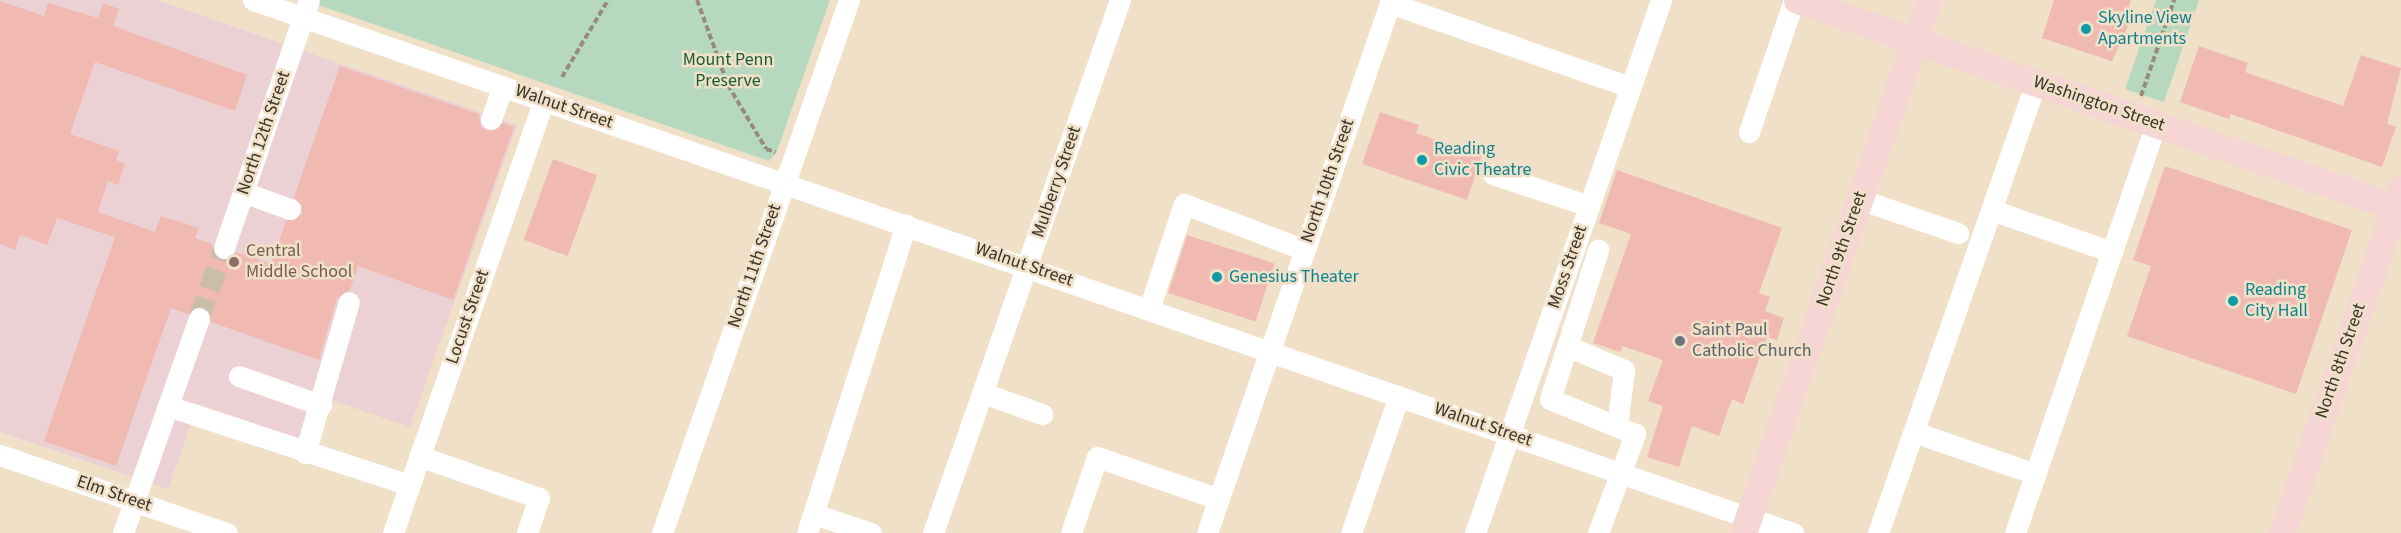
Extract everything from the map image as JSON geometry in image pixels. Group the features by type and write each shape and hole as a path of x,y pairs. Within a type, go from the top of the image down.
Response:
{"main road":[{"name":"Washington Street","path":"1796,0 2145,120 2399,202"},
{"name":"North 9th Street","path":"1746,525 1929,0"},
{"name":"North 8th Street","path":"2282,533 2399,202"}],"street":[{"name":"Walnut Street","path":"253,0 307,9 503,86 1619,472 1746,525 1793,533"},
{"name":"North 11th Street","path":"662,533 849,0"},
{"name":"Mulberry Street","path":"933,533 1120,0"},
{"name":"Moss Street","path":"1475,533 1660,0"},
{"path":"1749,132 1796,0"},
{"path":"1390,2 1630,87"},
{"name":"North 10th Street","path":"1207,533 1390,2"},
{"name":"North 12th Street","path":"224,248 307,9"},
{"path":"1878,533 2036,82"},
{"path":"491,119 503,86"},
{"name":"Locust Street","path":"393,533 544,100"},
{"path":"2015,533 2112,252 2145,120"},
{"path":"1493,174 1589,206"},
{"path":"243,192 290,208"},
{"path":"1859,199 1958,233"},
{"path":"1149,309 1184,204 1305,250"},
{"path":"1992,210 2112,252"},
{"path":"871,533 811,523 843,412 906,225"},
{"path":"1571,258 1595,259 1550,399 1635,434 1598,533"},
{"path":"305,453 321,405 349,302"},
{"path":"123,533 199,318"},
{"path":"1567,346 1624,370 1617,426"},
{"path":"239,376 321,405"},
{"path":"983,393 1042,414"},
{"path":"1351,533 1399,396"},
{"path":"168,406 305,453 409,485"},
{"path":"1914,432 2035,474"},
{"name":"Elm Street","path":"0,455 227,533"},
{"path":"419,456 539,498 527,533"},
{"path":"1071,533 1097,457 1219,499"}],"path":[{"path":"562,77 608,0"},
{"path":"697,0 715,61 766,149"},
{"path":"2145,120 2174,0"}],"shaded area":[{"name":"Central Middle School","path":"0,0 157,0 517,125 410,427 328,399 312,444 198,404 168,489 0,432"}],"green space":[{"name":"Mount Penn Preserve","path":"304,0 830,0 777,151 769,161"},
{"path":"2156,0 2199,0 2164,102 2125,89"}],"building":[{"name":"Skyline View Apartments","path":"2054,0 2131,0 2124,20 2130,22 2112,61 2042,38"},
{"path":"0,1 44,16 48,3 98,18 103,3 119,9 113,26 247,75 235,111 95,62 70,134 119,151 116,160 125,164 118,185 108,181 98,212 155,232 161,216 199,228 195,238 212,244 214,256 220,260 236,252 271,264 286,221 302,214 302,206 294,197 340,66 479,114 481,127 487,131 503,123 514,127 453,300 358,266 350,290 337,298 319,360 211,322 203,306 187,314 171,308 116,466 44,441 115,237 57,218 47,245 20,235 15,250 0,244"},
{"path":"2199,46 2248,63 2245,72 2343,106 2361,55 2401,68 2387,124 2396,127 2382,167 2231,114 2229,119 2180,102"},
{"name":"Reading Civic Theatre","path":"1380,112 1419,125 1416,133 1482,155 1467,200 1362,164"},
{"path":"553,159 597,175 568,256 524,240"},
{"name":"Reading City Hall","path":"2165,166 2352,230 2296,394 2127,336 2151,266 2133,260"},
{"path":"1617,170 1782,228 1759,293 1770,297 1765,311 1784,318 1777,340 1767,337 1743,404 1732,399 1719,436 1692,426 1679,467 1647,457 1663,406 1648,401 1663,360 1623,346 1620,352 1593,343 1631,234 1599,223"},
{"name":"Genesius Theater","path":"1187,235 1274,263 1256,321 1168,293"}],"tunnel":[{"path":"199,318 224,248"}],"place":[{"name":"Skyline View Apartments","path":"2086,29"},
{"name":"Reading Civic Theatre","path":"1422,160"},
{"name":"Central Middle School","path":"234,262"},
{"name":"Genesius Theater","path":"1217,277"},
{"name":"Reading City Hall","path":"2233,301"},
{"name":"Saint Paul Catholic Church","path":"1680,341"}]}
